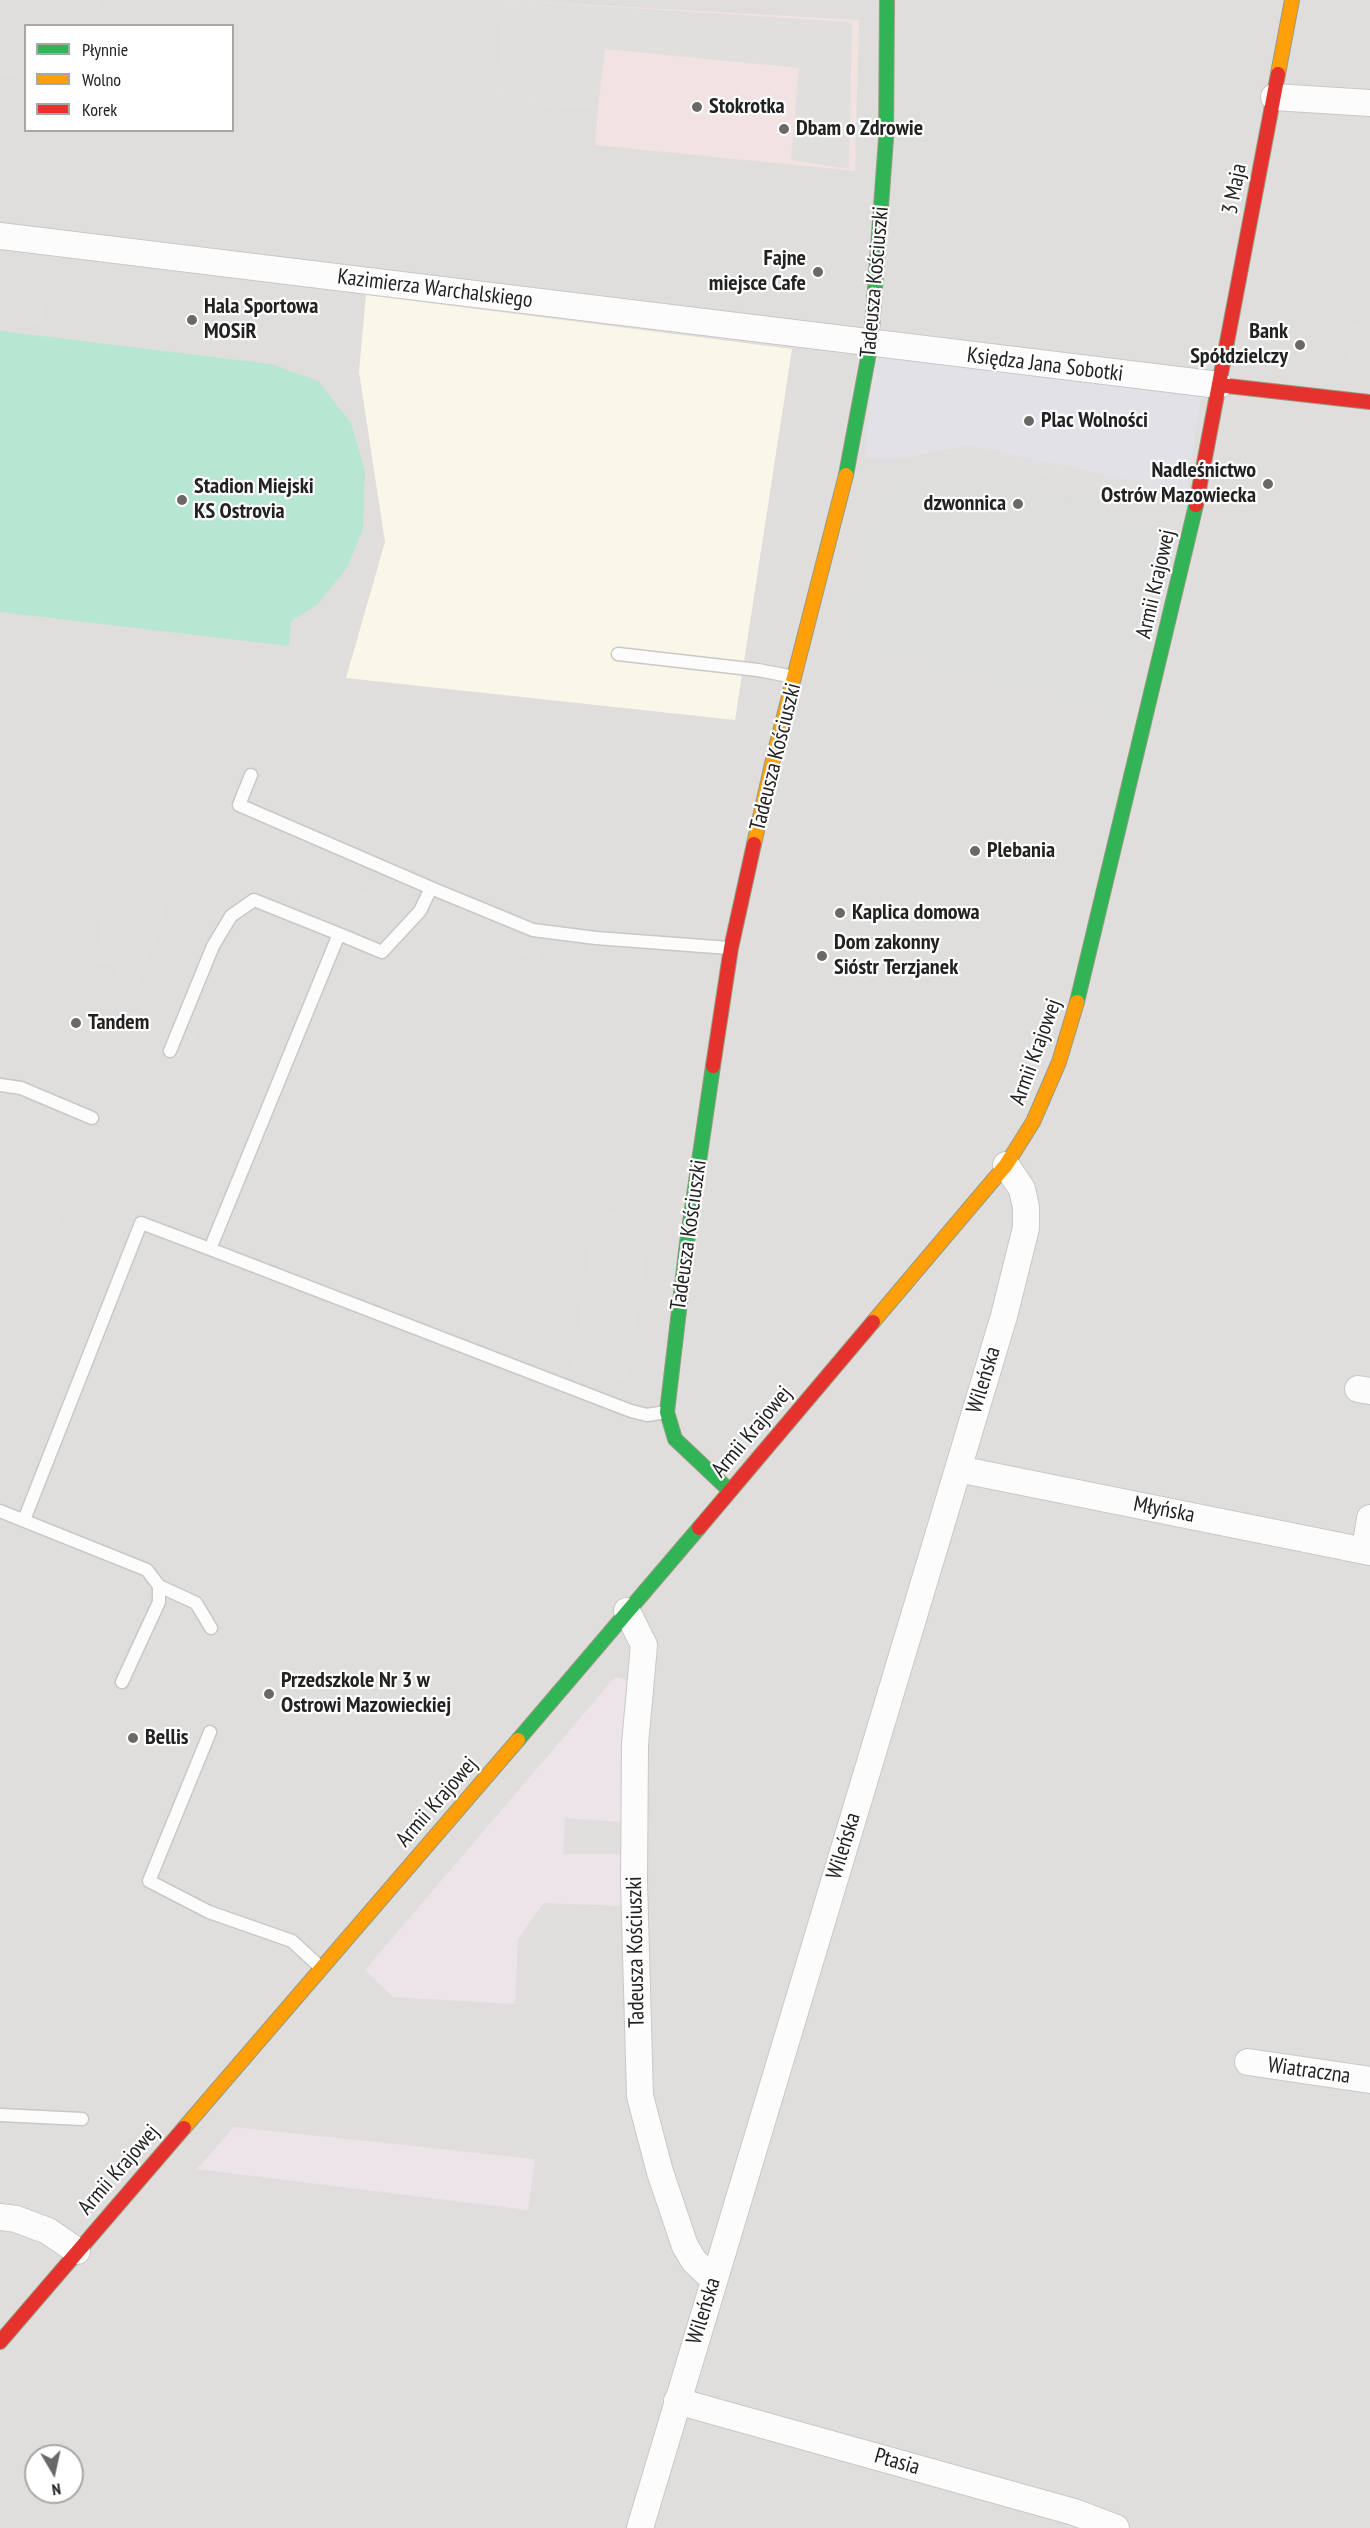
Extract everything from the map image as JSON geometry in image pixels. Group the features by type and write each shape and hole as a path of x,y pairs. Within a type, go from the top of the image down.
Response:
{"main road":[{"name":"Tadeusza Kościuszki","path":"730,1491 675,1439 667,1412 687,1243 731,948 774,755 828,553 850,460 871,342 886,139 887,0"},
{"name":"3 Maja","path":"1219,386 1292,0"},
{"path":"1219,386 1370,402"},
{"name":"Armii Krajowej","path":"0,2342 730,1491 1006,1165 1033,1122 1059,1062 1082,985 1185,556 1219,386"}],"street":[{"path":"1274,97 1370,103"},
{"name":"Kazimierza Warchalskiego","path":"0,236 871,342"},
{"name":"Księdza Jana Sobotki","path":"871,342 1219,386"},
{"name":"Wileńska","path":"640,2528 1004,1316 1026,1228 1026,1207 1022,1189 1006,1165"},
{"name":"Młyńska","path":"958,1469 1368,1551"},
{"path":"1368,1551 1370,1518"},
{"name":"Tadeusza Kościuszki","path":"627,1611 644,1644 635,1744 634,1882 640,2096 660,2172 685,2246 694,2261 713,2279"},
{"name":"Wiatraczna","path":"1248,2062 1370,2080"},
{"path":"0,2217 16,2219 48,2231 77,2251"},
{"name":"Ptasia","path":"677,2401 1074,2512 1116,2528"}],"lane":[{"path":"618,654 758,670 795,677"},
{"path":"251,775 239,805 532,930 596,938 731,948"},
{"path":"170,1051 213,946 231,916 254,900 382,952 420,910 431,888"},
{"path":"210,1249 339,934"},
{"path":"0,1085 21,1088 92,1118"},
{"path":"24,1520 141,1223 631,1411 647,1415 667,1412"},
{"path":"0,1511 147,1570 159,1586 196,1603 212,1628"},
{"path":"122,1682 159,1602 159,1586"},
{"path":"210,1731 149,1881 209,1912 292,1941 321,1968"},
{"path":"0,2115 82,2119"}],"shaded area":[{"path":"0,0 1370,0 1370,2528 0,2528"},
{"path":"0,0 100,0 96,24 24,24 24,78 0,75"},
{"path":"505,0 859,20 855,171 595,145 598,108 496,101"},
{"path":"505,0 852,22 849,169 791,160 799,68 605,49 598,108 496,101"},
{"path":"0,269 49,275 43,325 0,320"},
{"path":"366,295 792,349 735,720 346,678 385,542 359,372"},
{"path":"1315,318 1370,326 1370,387 1343,383 1348,347 1311,342"},
{"name":"Plac Wolności","path":"874,349 1201,397 1185,505 1138,482 970,445 903,458 865,458"},
{"path":"1164,395 1145,507 982,457 943,455 947,426"},
{"path":"982,469 1165,531 1120,718 841,640 877,507 907,480"},
{"path":"320,873 401,908 387,923 310,886"},
{"path":"107,882 162,898 166,914 138,986 114,984 115,965 95,963"},
{"path":"307,890 366,919 364,937 296,900"},
{"path":"470,914 545,946 538,962 463,930"},
{"path":"196,1001 209,1006 187,1060 174,1055"},
{"path":"36,1190 56,1208 62,1226 20,1258 0,1248 0,1218"},
{"path":"596,1209 652,1218 627,1381 571,1373"},
{"path":"615,1677 629,1681 621,1754 621,1822 565,1818 563,1854 621,1854 621,1906 544,1903 518,1939 515,2004 393,1997 365,1970"},
{"path":"234,2127 535,2159 528,2210 197,2169"}],"green space":[{"name":"Stadion Miejski KS Ostrovia","path":"0,331 271,364 318,381 351,423 365,471 363,528 348,566 318,604 291,621 289,646 0,612"}],"traffic: fast":[{"path":"846,475 871,342 886,139 887,0"},
{"path":"1077,1002 1196,505"},
{"path":"713,1066 687,1243 667,1412 675,1439 730,1491"},
{"path":"518,1740 699,1528"}],"traffic: slow":[{"path":"1278,74 1292,0"},
{"path":"754,844 774,755 846,475"},
{"path":"873,1322 1006,1165 1033,1122 1059,1062 1077,1002"},
{"path":"184,2128 518,1740"}],"traffic: jam":[{"path":"1196,505 1278,74"},
{"path":"1219,385 1370,402"},
{"path":"713,1066 731,948 754,844"},
{"path":"699,1528 873,1322"},
{"path":"0,2342 184,2128"}],"place":[{"name":"Stokrotka","path":"697,107"},
{"name":"Dbam o Zdrowie","path":"784,129"},
{"name":"Fajne miejsce Cafe","path":"818,272"},
{"name":"Hala Sportowa MOSiR","path":"192,320"},
{"name":"Bank Spółdzielczy","path":"1300,345"},
{"name":"Plac Wolności","path":"1029,421"},
{"name":"Nadleśnictwo Ostrów Mazowiecka","path":"1268,484"},
{"name":"Stadion Miejski KS Ostrovia","path":"182,500"},
{"name":"dzwonnica","path":"1018,504"},
{"name":"Plebania","path":"975,851"},
{"name":"Kaplica domowa","path":"840,913"},
{"name":"Dom zakonny Sióstr Terzjanek","path":"822,956"},
{"name":"Tandem","path":"76,1023"},
{"name":"Przedszkole Nr 3 w Ostrowi Mazowieckiej","path":"269,1694"},
{"name":"Bellis","path":"133,1738"}]}
